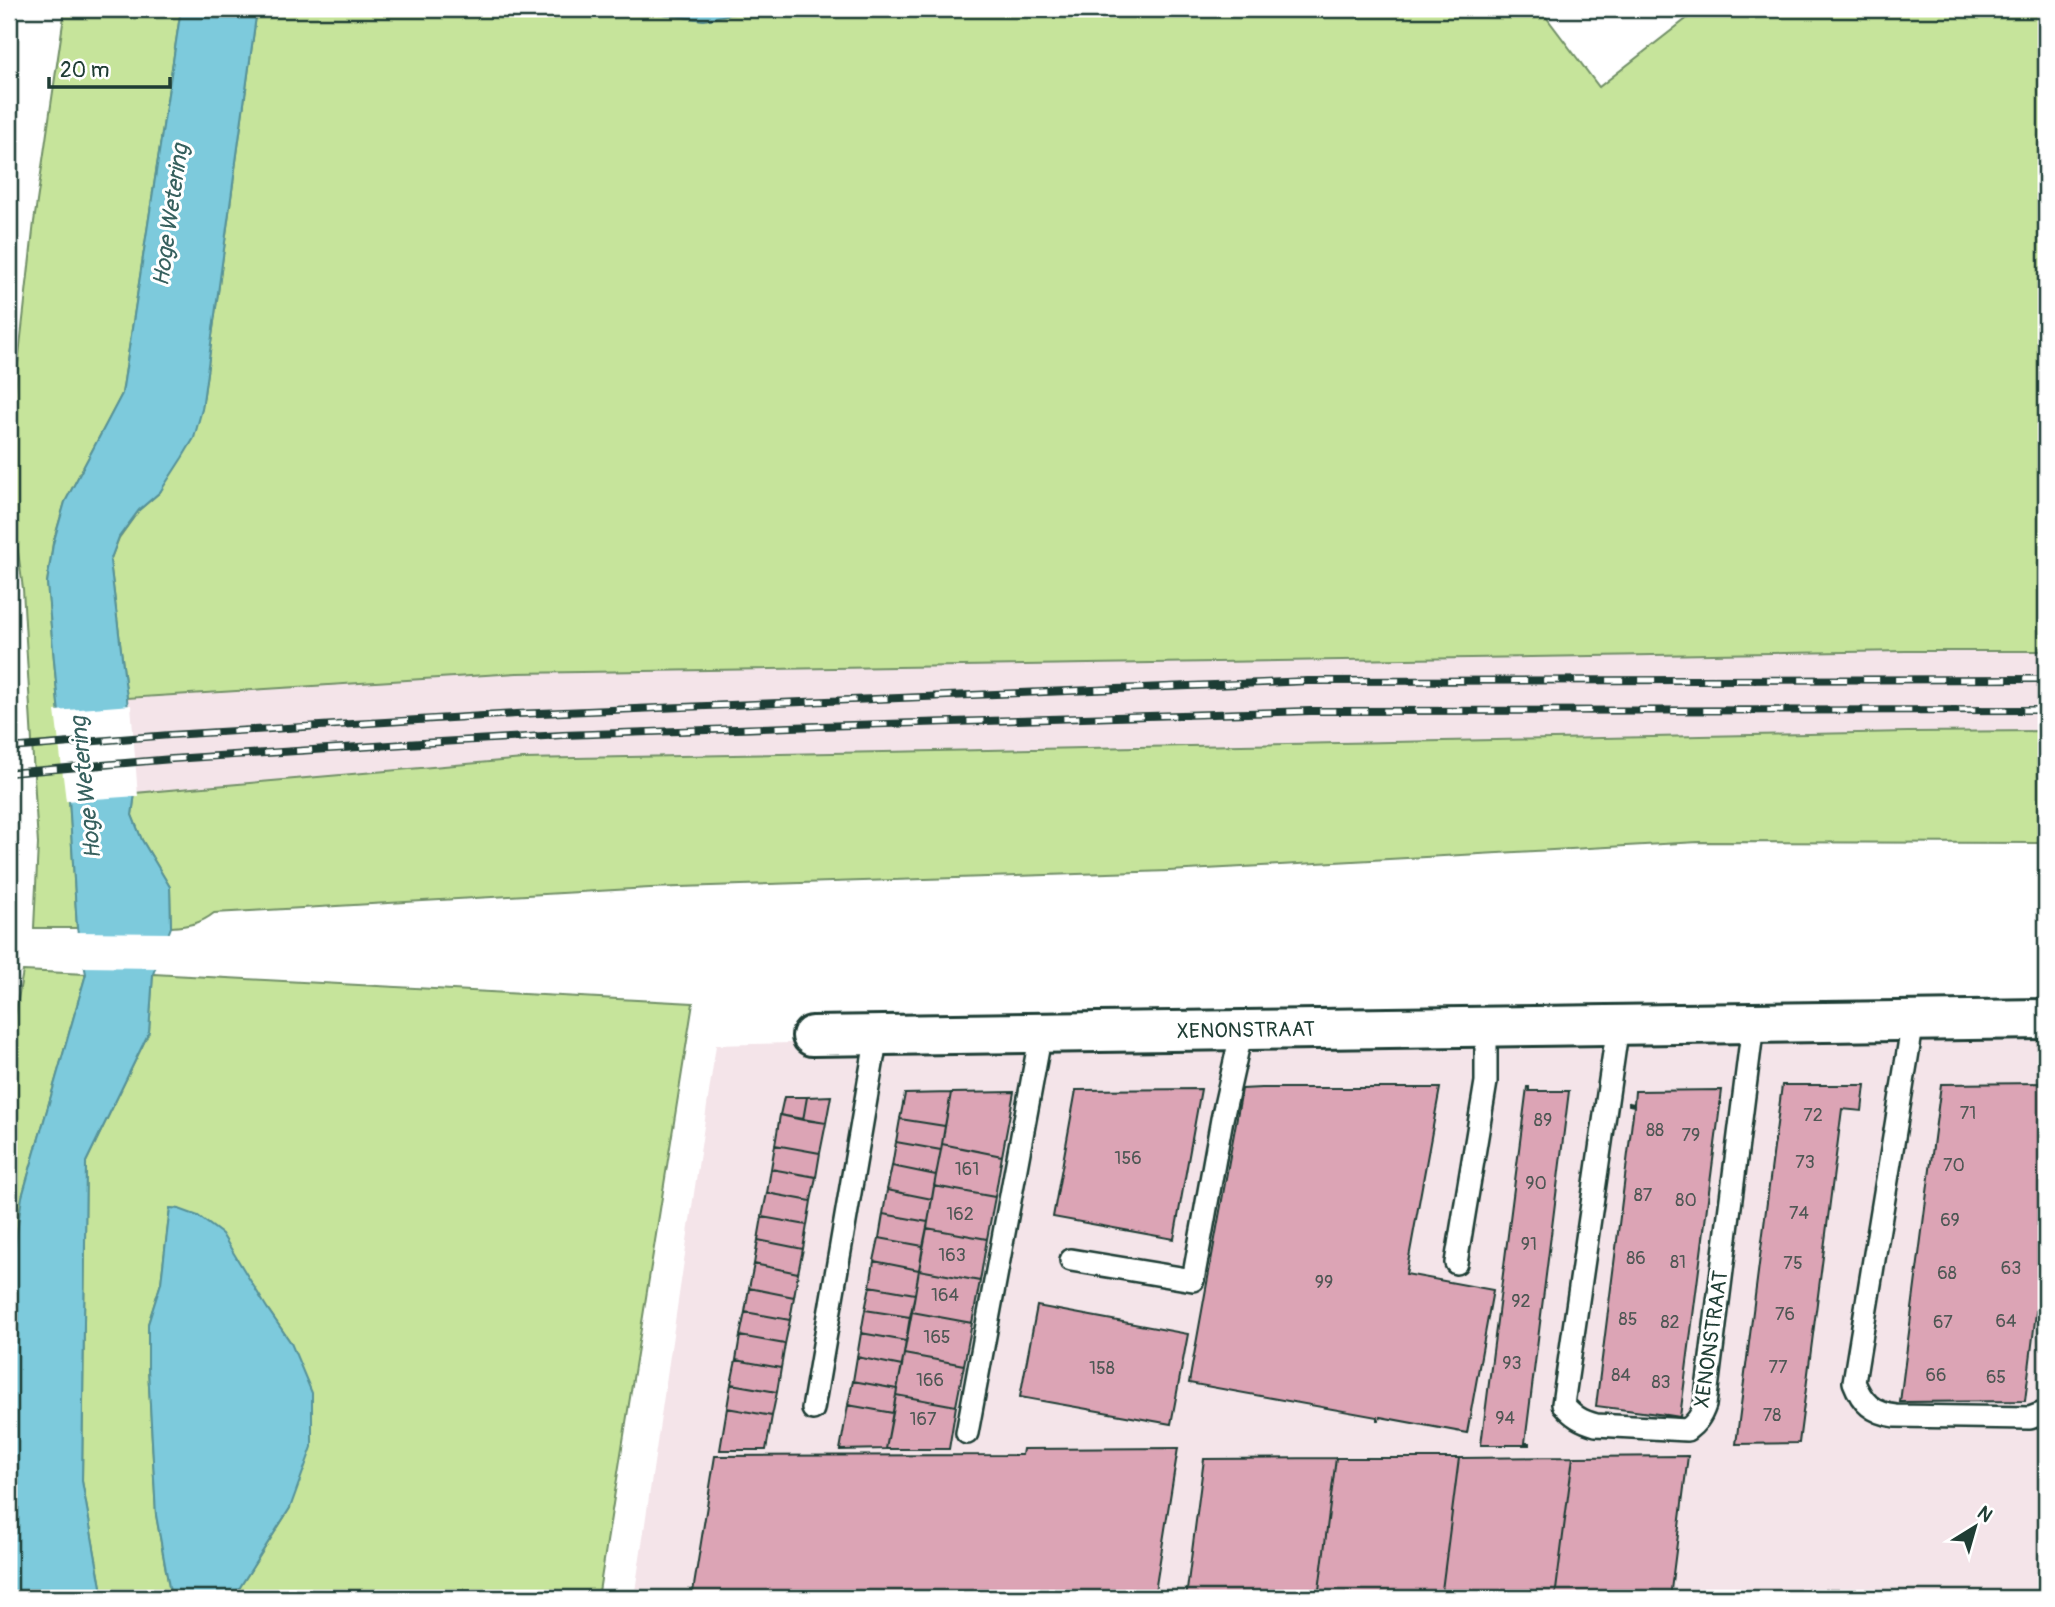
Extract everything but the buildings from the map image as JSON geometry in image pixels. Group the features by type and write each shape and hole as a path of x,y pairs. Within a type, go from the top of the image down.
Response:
{"street":[{"name":"XENONSTRAAT","path":"811,1036 2046,1020"}],"lane":[{"path":"1913,1021 1854,1382 1859,1396 1868,1407 1882,1414 2030,1419 2046,1412"},
{"name":"XENONSTRAAT","path":"1618,1025 1563,1404 1572,1415 1583,1422 1596,1425 1687,1430 1702,1415 1705,1405 1753,1024"},
{"path":"1456,1263 1486,1082 1486,1027"},
{"path":"1070,1260 1193,1280 1222,1119 1242,1030"},
{"path":"967,1433 1041,1033"},
{"path":"813,1409 877,1035"}],"shaded area":[{"path":"2046,651 2046,731 523,759 135,793 127,698 517,673"},
{"path":"2046,1009 2046,1598 634,1598 716,1045"}],"green space":[{"path":"65,9 181,9 122,394 65,502 53,543 47,582 69,798 77,928 34,928 38,844 23,589 13,514 12,417 34,222"},
{"path":"257,9 630,9 704,20 752,9 1540,9 1599,87 1699,9 2046,9 2046,651 517,673 127,698 110,561 119,538 139,510 160,492 202,409"},
{"path":"2046,731 2046,843 1699,842 1169,871 650,888 214,913 194,924 171,927 170,887 142,840 132,815 135,793 523,759"},
{"path":"23,971 86,974 22,1197 9,1289 9,1050"},
{"path":"153,974 693,1003 598,1598 233,1598 290,1508 291,1343 267,1308 179,1209 170,1208 161,1283 148,1324 148,1368 156,1515 171,1598 103,1598 82,1481 86,1162 149,1032"}],"water":[{"name":"Hoge Wetering","path":"181,9 257,9 202,409 194,438 182,458 160,492 139,510 119,537 110,561 127,698 135,793 132,815 142,840 170,887 171,927 153,974 149,1032 86,1162 82,1481 103,1598 9,1598 9,1289 22,1197 86,974 77,928 69,798 47,583 53,544 65,502 122,394"},
{"path":"630,9 752,9 704,20"},
{"path":"170,1208 198,1216 222,1234 291,1343 312,1393 312,1447 290,1508 233,1598 171,1598 156,1515 148,1324 161,1283"}],"pier":[{"path":"131,705 138,796 66,801 55,711"},
{"path":"74,932 172,933 159,968 81,967"}],"railway":[{"path":"9,748 170,735 516,714 1308,681 2046,679"},
{"path":"9,773 172,759 422,743 819,726 1311,711 2046,710"}]}
